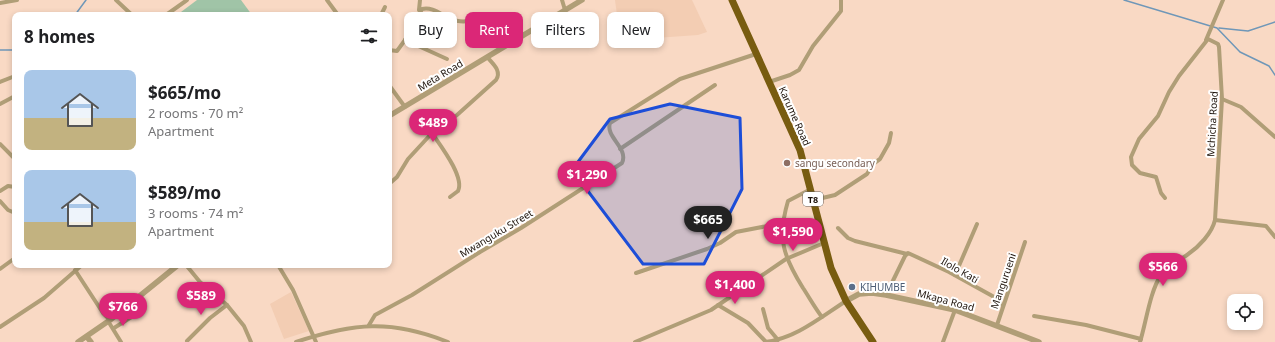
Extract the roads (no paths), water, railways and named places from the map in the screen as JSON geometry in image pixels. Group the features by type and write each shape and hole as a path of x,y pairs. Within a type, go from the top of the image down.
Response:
{"highway":[{"name":"T8","path":"732,0 756,54"},
{"name":"Karume Road","path":"756,54 800,150 831,268 846,301 873,342"}],"street":[{"path":"2,2 17,0"},
{"path":"116,0 129,12"},
{"path":"170,12 187,0"},
{"path":"328,0 336,12"},
{"path":"420,0 419,10 429,9 458,22 465,20"},
{"path":"562,0 565,10"},
{"name":"Meta Road","path":"392,114 582,0"},
{"path":"769,82 790,75 799,70 813,46 841,11 840,0"},
{"path":"1165,198 1156,177 1140,173 1132,165 1131,157 1139,139 1158,116 1168,92 1206,40 1223,0"},
{"path":"382,12 385,7"},
{"name":"Mchicha Road","path":"1141,341 1154,289 1161,275 1170,265 1188,254 1213,229 1215,220 1222,100 1220,48 1218,44 1206,40"},
{"path":"392,50 397,51 404,41"},
{"path":"423,48 447,59"},
{"path":"715,85 620,149 610,131 610,123 680,79 756,54"},
{"path":"392,181 397,177 408,159 432,133 457,115 496,80 499,76 499,72 487,57"},
{"path":"0,82 12,77"},
{"path":"392,89 405,107"},
{"path":"0,104 12,98"},
{"path":"1222,100 1241,107 1275,137"},
{"path":"432,133 460,180 458,191 450,197"},
{"path":"814,200 835,196 867,174 873,164 880,160 891,133"},
{"path":"0,144 12,156"},
{"name":"Mwanguku Street","path":"368,325 375,315 412,295 480,252 522,228 622,163 623,154 620,149"},
{"path":"0,191 8,186 12,187"},
{"path":"811,189 788,201 783,223 782,237 786,259 822,316"},
{"path":"0,201 8,210 12,212"},
{"path":"1215,220 1266,226 1275,237"},
{"path":"636,273 707,249 720,243 736,232 783,223"},
{"path":"955,275 977,224"},
{"name":"Ilolo Kati","path":"838,228 855,242 907,254 933,264 996,298 1002,305"},
{"name":"Mangurueni","path":"997,325 1002,305 1009,293 1025,242"},
{"path":"635,342 694,319 718,305 786,259 824,243"},
{"path":"886,295 907,254"},
{"path":"0,269 12,260"},
{"path":"0,327 44,298 78,268"},
{"path":"78,342 109,321 174,268"},
{"path":"188,268 200,282 227,305 244,326 251,342"},
{"path":"280,268 293,290 316,342"},
{"path":"75,270 122,342"},
{"name":"Mkapa Road","path":"846,301 859,294 872,293 886,295 955,310 1039,342"},
{"path":"114,328 133,316 135,308 134,301"},
{"path":"718,305 748,323 766,342 778,340 793,334 846,301"},
{"path":"187,341 210,318 227,305"},
{"path":"763,309 768,328 778,340"},
{"path":"943,342 955,310"},
{"path":"1034,316 1086,325 1141,341"},
{"path":"296,342 331,331 368,325 385,325 425,333 448,342"},
{"path":"87,337 91,342"}],"waterway":[{"path":"77,12 86,0"},
{"path":"1124,0 1217,28 1240,52 1269,66 1275,75"},
{"path":"1219,28 1248,31 1275,22"},
{"path":"0,50 12,50"}],"place":[{"name":"sangu secondary","path":"787,163"},
{"name":"KIHUMBE","path":"852,287"}]}
